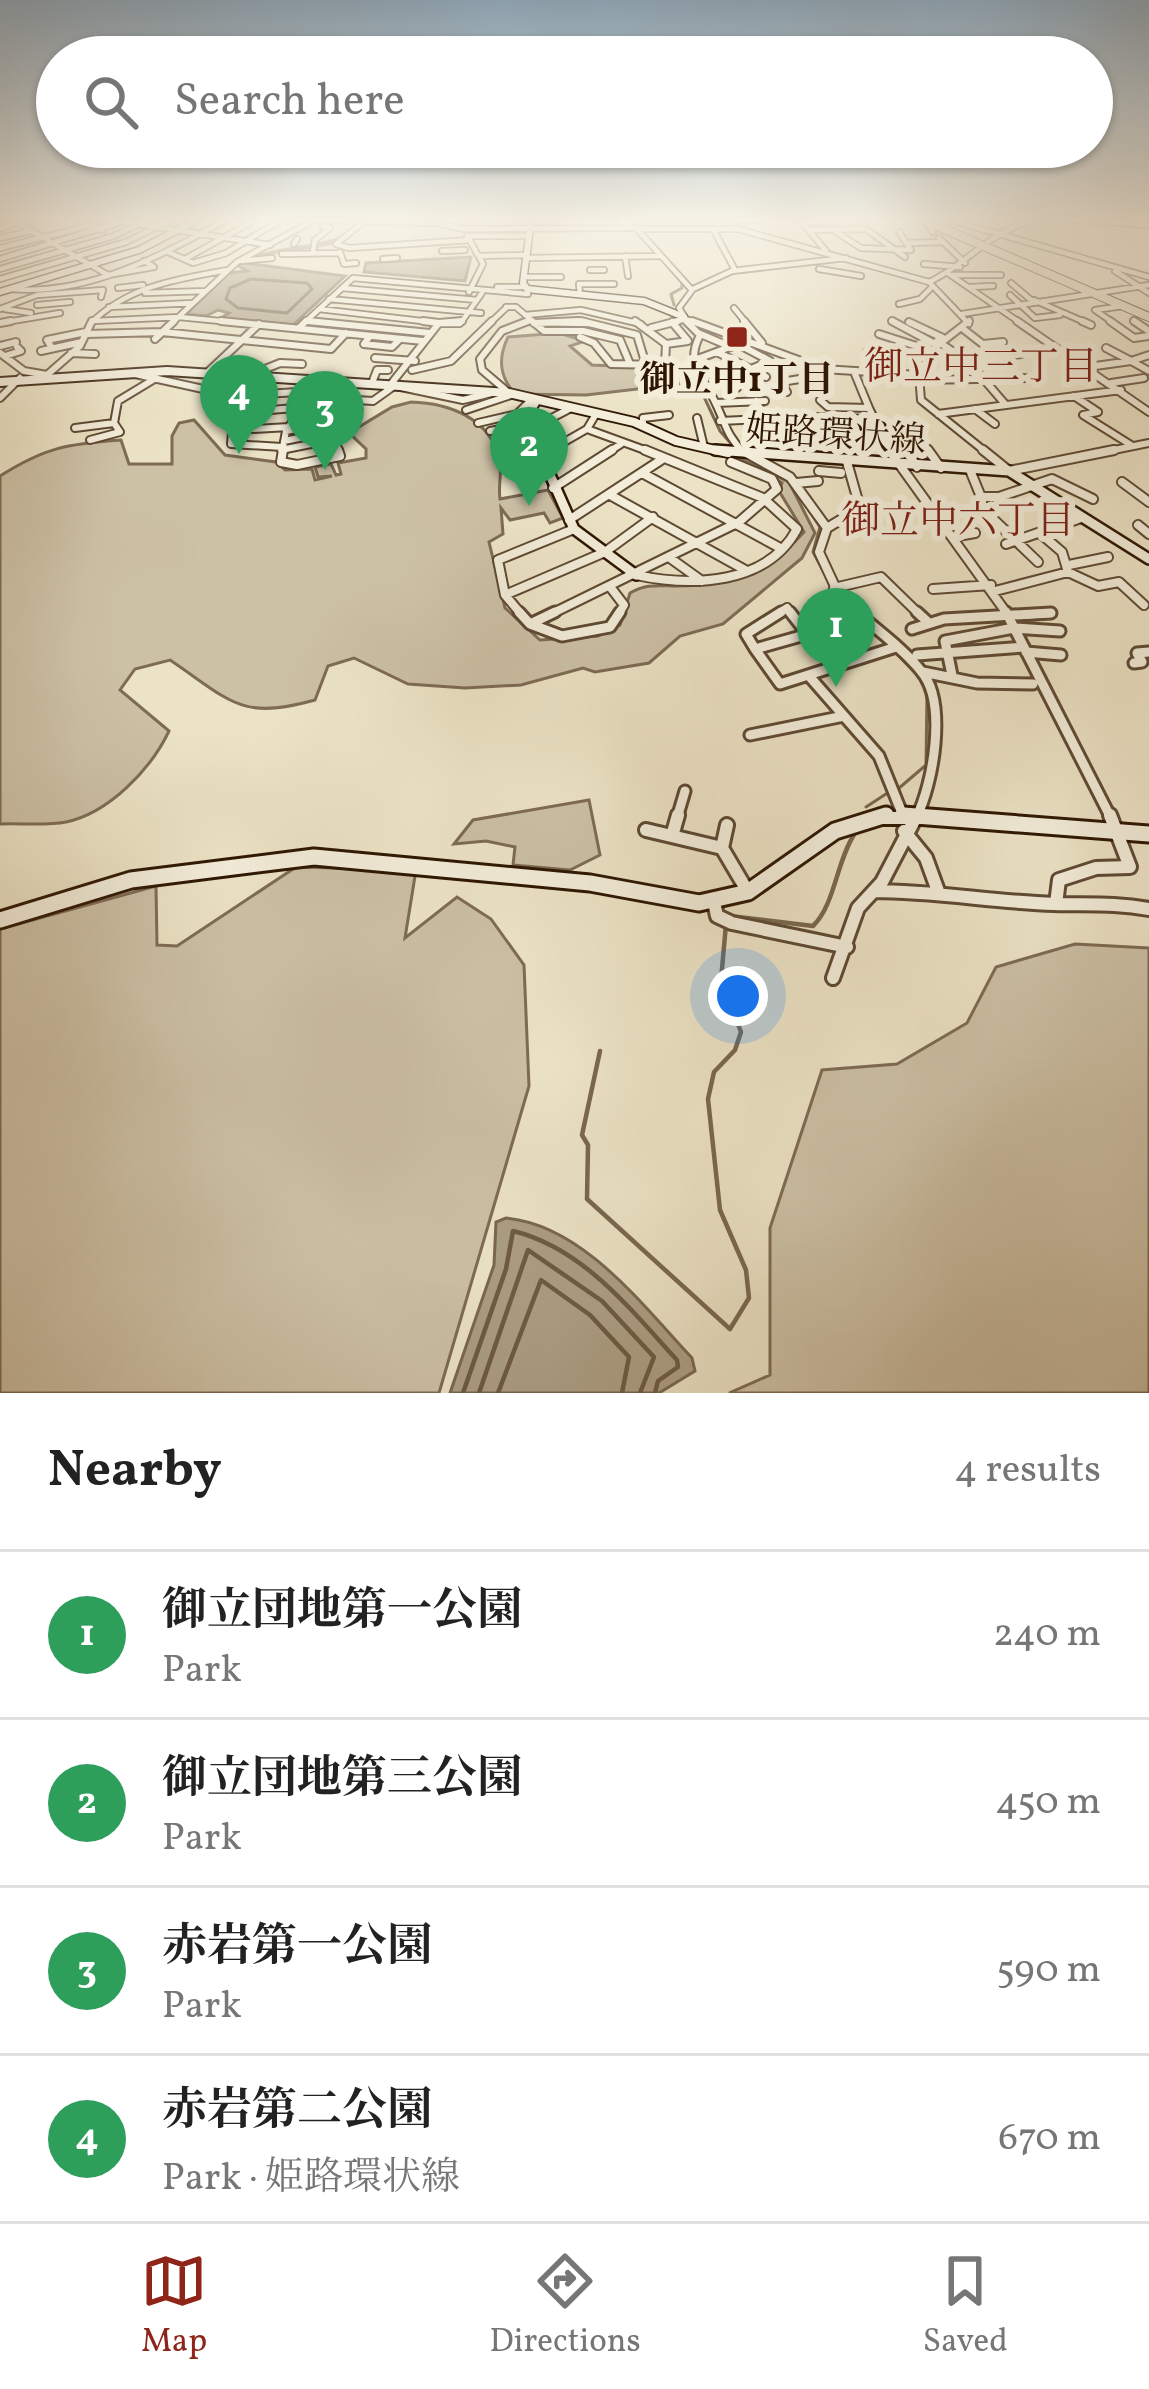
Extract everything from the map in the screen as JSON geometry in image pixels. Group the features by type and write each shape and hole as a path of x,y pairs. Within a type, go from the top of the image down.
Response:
{"main road":[{"path":"1074,285 1149,317"}],"street":[{"path":"0,307 70,285"},
{"path":"89,291 92,285"},
{"path":"118,289 145,285"},
{"path":"3,356 24,371 46,375 71,353 108,307 153,285"},
{"path":"155,339 212,285"},
{"path":"299,328 345,285"},
{"path":"412,285 482,293 630,294 698,332 770,361 704,389"},
{"path":"470,292 473,285"},
{"path":"526,285 528,291"},
{"path":"556,292 557,285"},
{"path":"579,285 580,295"},
{"path":"689,285 709,290"},
{"path":"667,344 688,341 679,308 699,285"},
{"path":"907,298 911,285"},
{"path":"899,304 920,298 930,285 970,323 934,345 919,377 919,396 1009,471 1149,559"},
{"path":"1014,285 1060,315"},
{"path":"962,314 1149,285"},
{"path":"968,286 993,286"},
{"path":"968,286 1010,322 1148,409"},
{"path":"497,287 528,291"},
{"path":"342,288 476,300"},
{"path":"5,290 37,295 103,290 101,297"},
{"path":"133,294 206,291"},
{"path":"232,413 373,401 412,370 439,366 528,291"},
{"path":"319,309 460,324 482,293"},
{"path":"33,309 46,294"},
{"path":"1010,295 1035,319 1073,314 1091,325"},
{"path":"329,299 481,313"},
{"path":"1036,299 1054,304"},
{"path":"0,307 33,309 70,302"},
{"path":"108,307 193,303"},
{"path":"1123,306 1095,310 1134,338 1149,333"},
{"path":"506,307 544,331 584,331 615,338 625,344 629,364"},
{"path":"734,308 762,343"},
{"path":"466,410 489,407 511,393 482,370 480,359 502,331 530,319 592,311 651,328 667,344"},
{"path":"0,323 60,313"},
{"path":"94,321 179,317 370,336 364,344 392,347 400,339 423,341"},
{"path":"530,319 581,321 632,333 645,348 646,364"},
{"path":"594,344 682,320 775,347 792,359 854,374 988,381 1031,378"},
{"path":"307,321 430,334"},
{"path":"892,321 910,326 988,381 1005,404"},
{"path":"1134,321 1149,333"},
{"path":"412,370 423,341 439,322"},
{"path":"207,373 260,324"},
{"path":"962,328 1002,356 1020,353"},
{"path":"114,344 120,332"},
{"path":"41,351 85,336 120,332 332,349 346,333"},
{"path":"530,624 739,522 777,482 738,456 720,422 716,403 693,363 698,332"},
{"path":"879,334 934,345"},
{"path":"454,336 468,342"},
{"path":"580,338 594,344 611,364 665,365 667,344"},
{"path":"693,363 750,339"},
{"path":"447,348 468,342"},
{"path":"886,342 934,345"},
{"path":"983,344 1003,342"},
{"path":"3,356 20,351 16,345"},
{"path":"1106,346 1131,361 1145,378"},
{"path":"757,354 775,347"},
{"path":"1041,350 1056,349"},
{"path":"717,352 766,377"},
{"path":"867,352 875,355 880,374"},
{"path":"71,353 95,354"},
{"path":"375,359 435,356 439,366"},
{"path":"1088,367 1149,356"},
{"path":"772,390 786,390 781,382 786,379 804,378 792,359"},
{"path":"218,363 250,370 302,364"},
{"path":"693,363 737,388"},
{"name":"姫路環状線","path":"0,382 46,375 250,370 497,391 643,426 738,456 823,471 847,462 1009,471"},
{"path":"372,383 376,370 388,370"},
{"path":"123,372 235,396 313,391 352,382"},
{"path":"63,388 75,374"},
{"path":"854,374 885,442 1009,614 1118,832 1130,867 1096,868 1059,880 1056,904"},
{"path":"90,440 120,432 114,423 118,401 156,378"},
{"path":"1111,383 1145,378"},
{"path":"1,397 20,379"},
{"path":"1005,380 1018,392"},
{"path":"313,391 289,426 281,462 297,465 340,456 333,427 338,402 352,382"},
{"path":"1076,385 1089,394"},
{"path":"938,414 1121,390"},
{"path":"235,396 231,444 282,446 333,427 349,413"},
{"path":"1074,396 1097,412 1082,416 1135,445"},
{"path":"1,397 15,398"},
{"path":"478,423 517,414 534,400"},
{"path":"523,431 525,413 534,400"},
{"path":"820,400 828,407 869,408"},
{"path":"716,403 760,401 766,419 720,422"},
{"path":"490,431 523,431 569,409"},
{"path":"975,409 991,423"},
{"path":"517,414 572,525 636,575 730,580 782,549 797,529 788,511 766,498 587,429"},
{"path":"540,456 587,429 596,414"},
{"path":"784,416 871,419"},
{"path":"643,426 643,418 667,418 669,437"},
{"path":"698,418 704,447"},
{"path":"75,428 114,423"},
{"path":"234,430 333,427"},
{"path":"566,441 582,450"},
{"path":"885,442 901,442 917,467"},
{"path":"553,488 621,444"},
{"path":"938,448 925,444 941,468"},
{"path":"1009,471 1149,446"},
{"path":"721,477 738,456"},
{"path":"738,456 796,483 827,529"},
{"path":"611,587 624,605 610,627 562,636 530,624 505,595 498,560 572,525 661,460"},
{"path":"833,978 858,908 874,890 932,787 934,693 923,672 861,620 834,588 819,552 827,529 860,508 847,462"},
{"path":"970,470 981,497 999,497 1059,480 1094,499"},
{"path":"796,483 823,471 841,473"},
{"path":"642,473 782,549"},
{"path":"1123,482 1149,502"},
{"path":"610,495 701,541 748,571"},
{"path":"836,512 849,518"},
{"path":"989,515 1011,543 1038,562"},
{"path":"505,595 605,551 653,518"},
{"path":"1011,543 1081,518"},
{"path":"1138,524 1149,534"},
{"path":"952,537 975,533"},
{"path":"631,534 643,540"},
{"path":"1041,534 1068,569 1098,586 1119,582 1143,605"},
{"path":"1132,549 1149,545"},
{"path":"934,589 993,588 1108,557"},
{"path":"670,558 702,581"},
{"path":"834,588 881,577 930,623"},
{"path":"808,635 787,608 746,634 780,684 892,649"},
{"path":"912,629 1009,614 1051,614"},
{"path":"754,649 861,620"},
{"path":"952,675 945,641 1014,628 1060,631"},
{"path":"917,655 1025,650 1061,655"},
{"path":"1134,663 1142,662 1137,652 1149,652"},
{"path":"923,672 977,683 1033,684"},
{"path":"809,676 881,758 900,799 920,814 1149,834"},
{"path":"750,735 844,716"},
{"path":"671,836 687,799"},
{"path":"0,920 160,874 314,857 423,865 590,884 678,902 714,902 748,892 835,831 900,799"},
{"path":"727,825 722,848 748,892"},
{"path":"646,830 722,848"},
{"path":"904,831 926,858 938,890"},
{"path":"874,890 938,890 1056,904 1105,901 1149,910"},
{"path":"714,902 727,921 847,946"}],"shaded area":[{"path":"559,333 585,341 570,346 592,365 687,369 689,383 586,395 515,394 502,367 508,337"},
{"path":"411,402 453,410 487,433 500,460 500,499 548,490 563,518 550,523 544,513 510,520 501,508 503,534 489,542 505,608 540,640 598,636 620,625 630,593 636,590 731,580 762,568 790,547 804,532 779,491 782,483 737,457 789,482 815,533 802,558 723,624 680,636 649,663 595,672 583,668 521,685 465,688 408,684 354,658 328,666 315,700 269,708 237,703 170,660 135,669 120,690 169,731 140,774 113,799 82,817 58,823 0,824 0,476 58,449 121,440 129,464 172,464 172,436 179,423 194,420 225,455 276,462 285,470 312,469 315,480 332,476 318,477 315,467 331,464 336,475 341,474 338,463 366,458 366,449 349,433 392,407"},
{"path":"589,800 600,855 570,870 513,865 515,847 486,841 454,844 473,820"},
{"path":"296,867 416,870 405,938 457,897 491,919 524,965 529,1086 439,1393 0,1393 0,929 156,886 157,945 177,946"},
{"path":"1075,944 1149,948 1149,1393 729,1393 770,1375 770,1228 822,1070 897,1064 967,1023 996,967"}],"water":[{"path":"216,285 335,285 293,325 221,318 229,313 218,310 206,316 186,314"},
{"path":"506,1218 561,1236 610,1271 692,1358 695,1371 659,1393 450,1393 494,1265 496,1222"}],"waterway":[{"path":"674,305 671,294 682,285"},
{"path":"691,357 696,338"},
{"path":"690,367 720,431 734,447"},
{"path":"740,454 774,472"},
{"path":"791,483 820,527 813,552 839,600"},
{"path":"894,651 921,679"},
{"path":"898,789 926,765 927,693"},
{"path":"866,807 889,792"},
{"path":"730,916 813,926 826,907 855,833"},
{"path":"600,1051 582,1135 588,1145 587,1199 730,1329 749,1298 746,1270 720,1210 708,1099 714,1072 735,1050 741,1032 721,980 726,924"}],"place":[{"name":"御立中1丁目","path":"737,337"},
{"name":"赤岩第二公園","path":"239,454"},
{"name":"赤岩第一公園","path":"325,470"},
{"name":"御立団地第三公園","path":"529,506"},
{"name":"御立団地第一公園","path":"836,687"}],"district":[{"name":"御立中三丁目","path":"981,365"},
{"name":"御立中六丁目","path":"958,519"}]}
